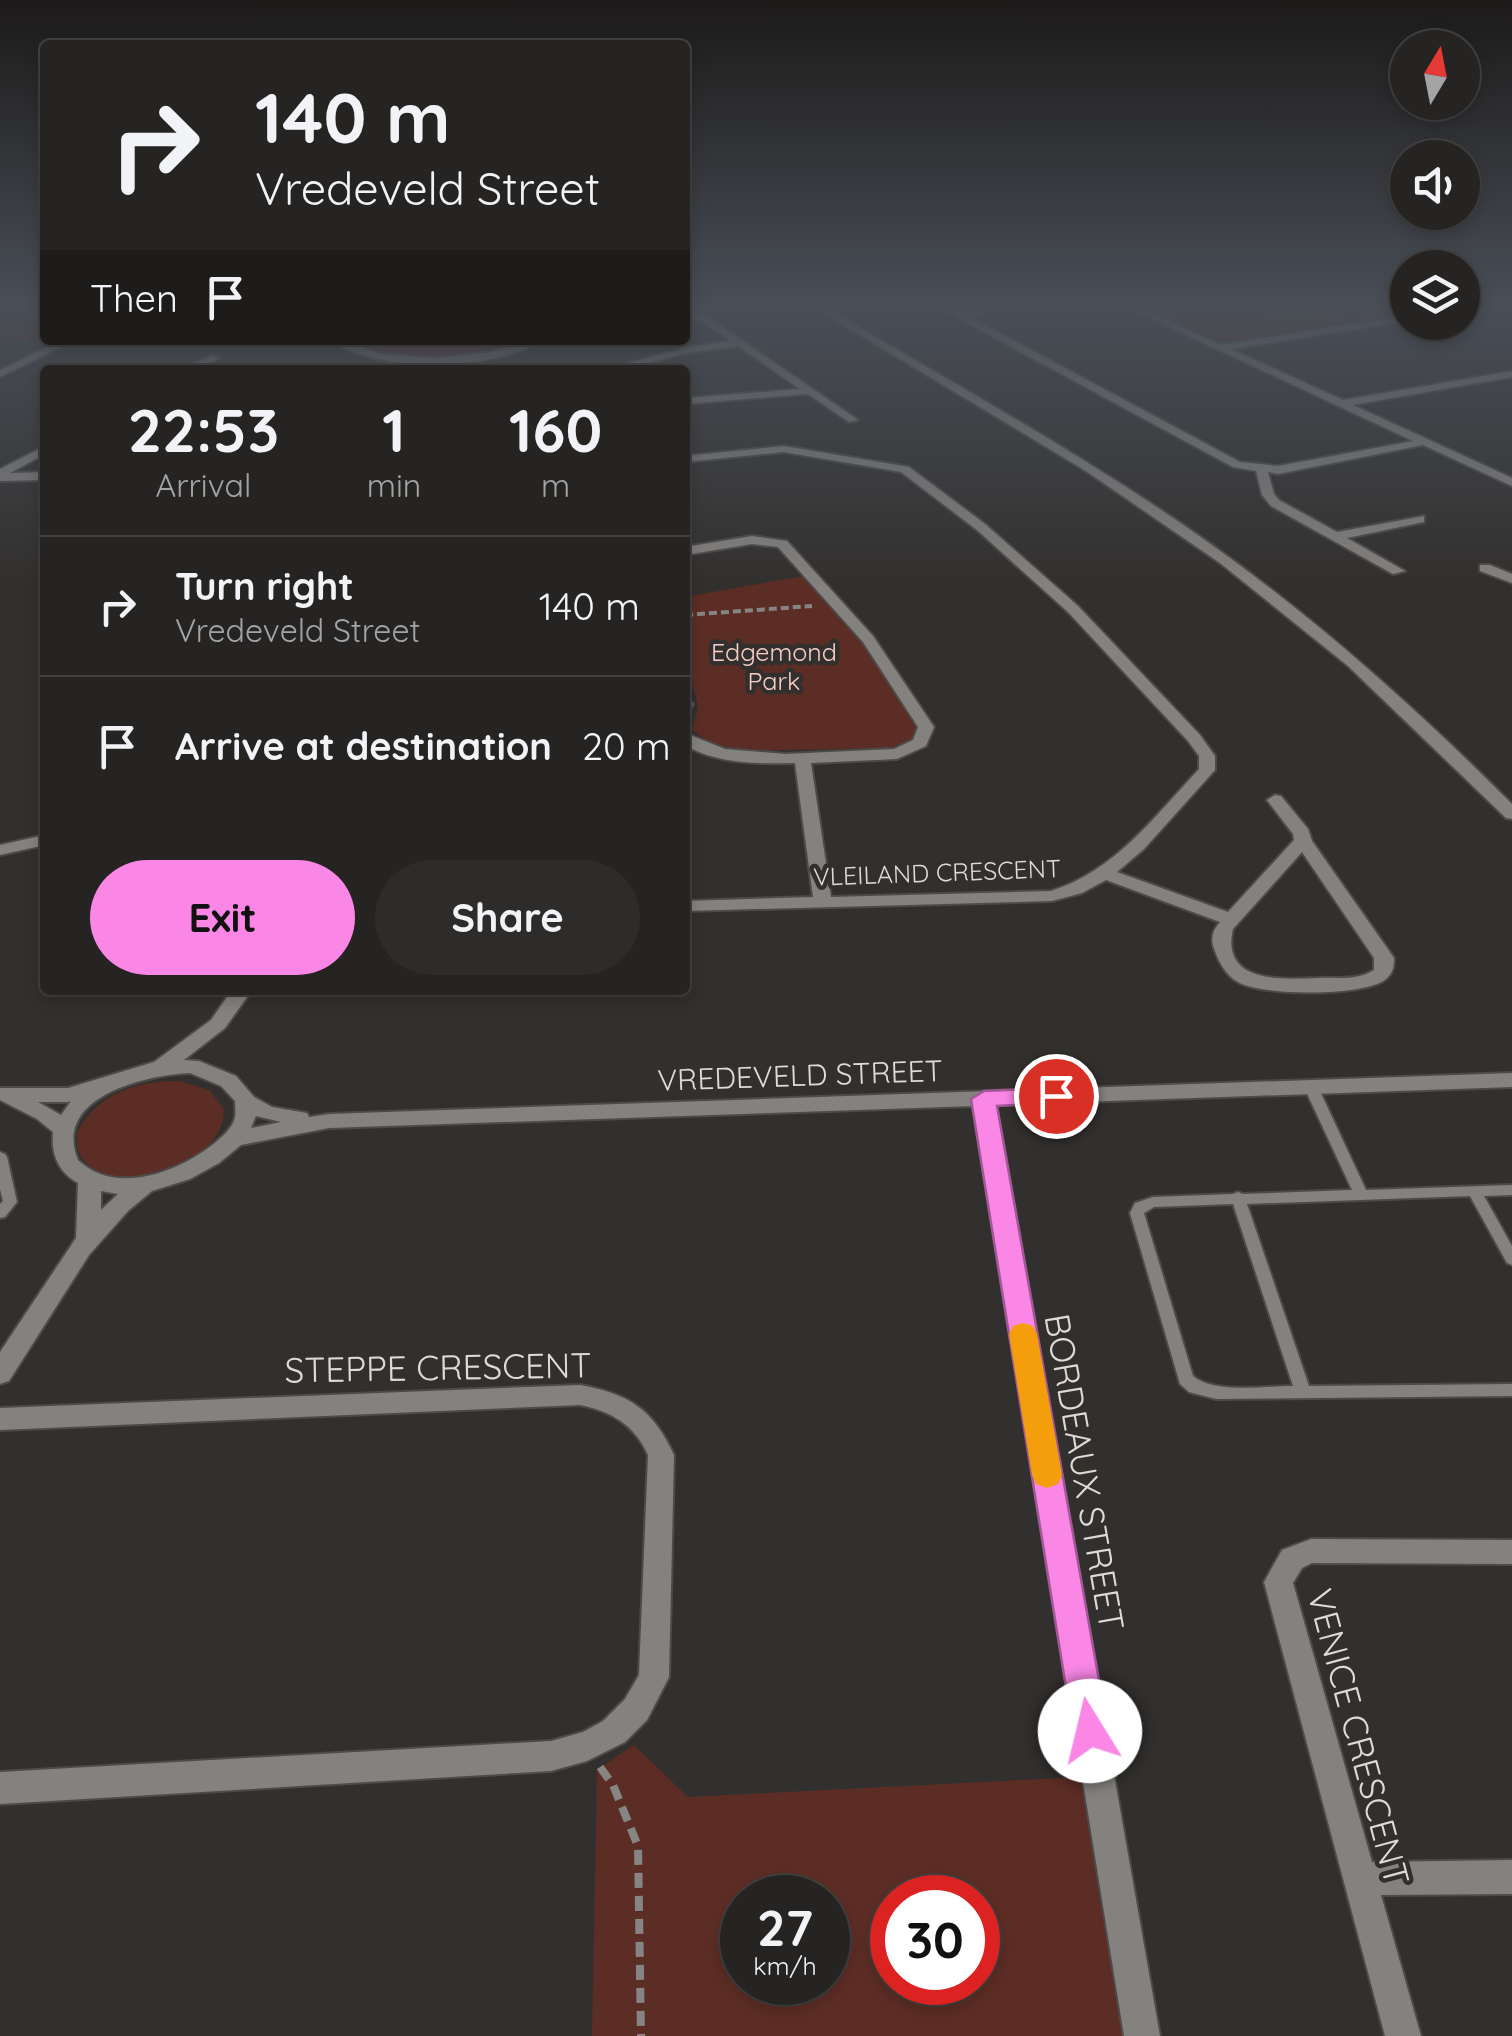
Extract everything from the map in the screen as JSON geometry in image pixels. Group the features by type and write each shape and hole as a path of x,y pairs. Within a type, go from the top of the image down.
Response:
{"street":[{"path":"690,401 726,398"},
{"path":"819,398 853,420"},
{"path":"971,398 1081,463 1219,556 1362,670 1512,814"},
{"path":"1111,398 1232,462 1262,470 1423,442"},
{"path":"1328,398 1512,482"},
{"path":"1341,404 1375,398"},
{"name":"VLEILAND CRESCENT","path":"690,458 784,449 905,469 981,527 1073,609 1194,738 1208,763 1207,770 1106,874 1086,888 1052,896 690,906"},
{"path":"0,476 40,452"},
{"path":"1262,470 1271,499 1398,571"},
{"path":"0,476 40,476"},
{"path":"1336,536 1420,519"},
{"path":"690,549 752,540 782,544 868,639 926,726 926,737 920,743 897,754 734,758 701,750 690,742"},
{"path":"1485,568 1512,579"},
{"path":"802,756 823,902"},
{"path":"1275,800 1302,833 1303,840 1384,958 1382,972 1362,982 1257,983 1235,972 1220,942 1222,933 1303,840"},
{"path":"0,850 40,841"},
{"path":"1106,874 1232,920"},
{"path":"161,1067 218,1024 238,995"},
{"path":"218,1024 212,1058 218,1073"},
{"path":"192,1066 218,1073 236,1084 245,1100 245,1119 236,1138 198,1169 143,1186 114,1186 89,1180 70,1166 61,1149 62,1129 76,1108 98,1089 128,1074 161,1067 192,1066"},
{"name":"VREDEVELD STREET","path":"245,1100 267,1114 330,1121 1512,1080"},
{"path":"2,1094 68,1095 98,1089"},
{"path":"2,1094 31,1105 62,1129"},
{"name":"BORDEAUX STREET","path":"984,1099 1142,2036"},
{"name":"VREDEVELD STREET","path":"236,1138 330,1121"},
{"path":"86,1238 89,1180"},
{"path":"0,1374 86,1238 119,1203 143,1186"},
{"name":"STEPPE CRESCENT","path":"0,1419 580,1395 630,1411 655,1438 661,1455 654,1677 641,1705 616,1732 586,1749 551,1756 0,1788"},
{"name":"VENICE CRESCENT","path":"1403,2036 1278,1582 1292,1558 1311,1551 1512,1552"},
{"path":"1358,1879 1512,1877"}],"lane":[{"path":"1311,1088 1361,1195"},
{"path":"0,1158 10,1202 0,1213"},
{"path":"1512,1190 1238,1197 1153,1202 1137,1212 1186,1379 1195,1388 1216,1394 1512,1390"},
{"path":"1474,1191 1512,1259"},
{"path":"1238,1197 1303,1392"}],"path":[{"path":"690,615 838,605"},
{"path":"586,1749 613,1785 638,1846 642,2036"}],"green space":[{"name":"Edgemond Park","path":"803,576 854,631 917,725 911,740 891,748 738,751 714,746 692,730 698,706 690,672 690,596"},
{"path":"180,1081 209,1090 224,1109 217,1134 199,1154 175,1168 147,1176 120,1177 96,1171 81,1156 77,1133 95,1108 134,1086"},
{"path":"634,1745 688,1797 1080,1777 1123,2036 592,2036 597,1770"}],"slow traffic":[{"path":"1023,1334 1047,1475"}],"route":[{"path":"1056,1096 984,1099 1090,1731"}]}
